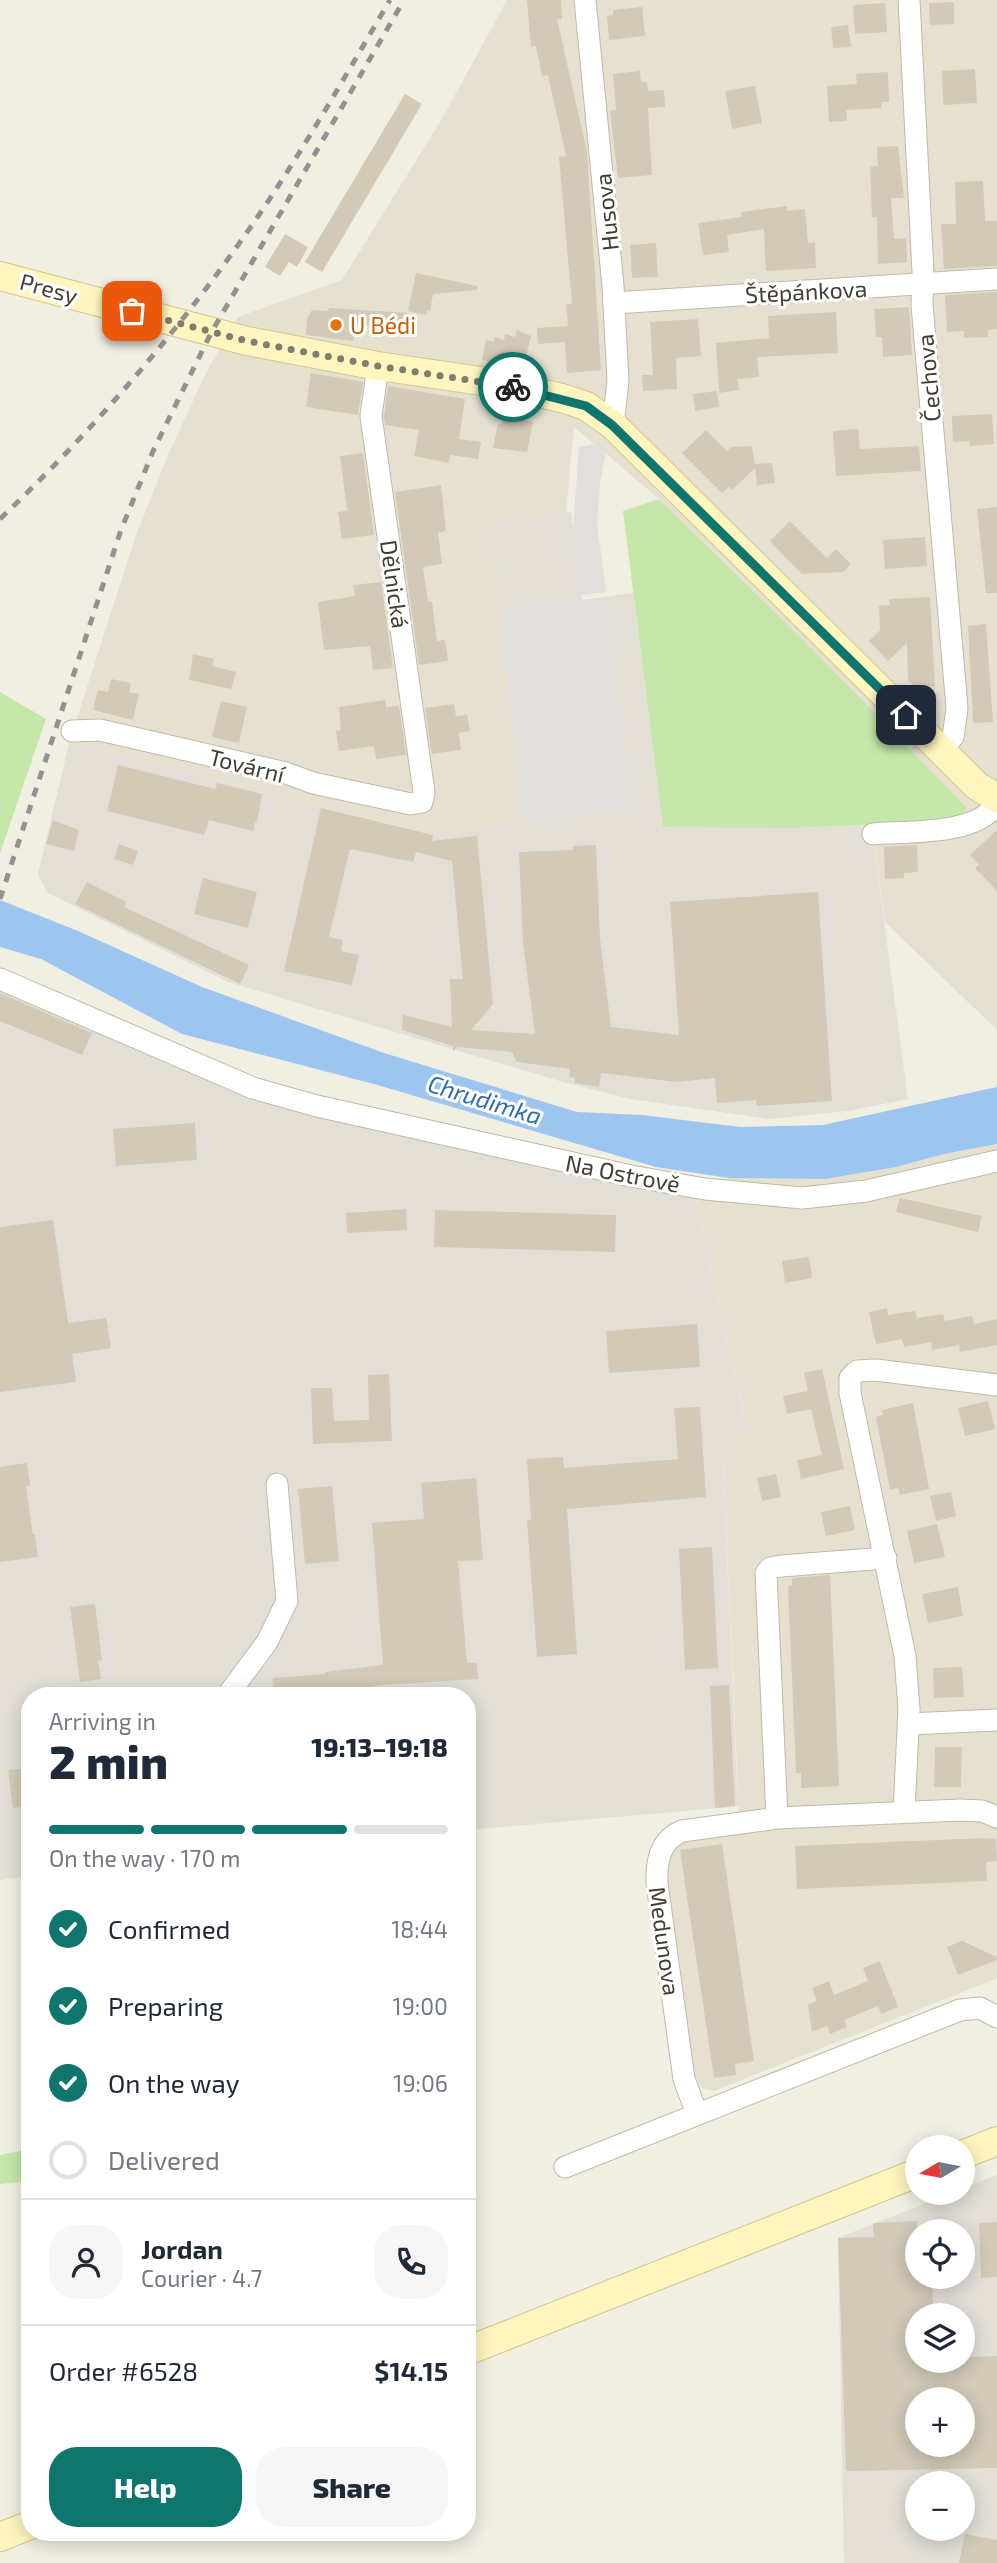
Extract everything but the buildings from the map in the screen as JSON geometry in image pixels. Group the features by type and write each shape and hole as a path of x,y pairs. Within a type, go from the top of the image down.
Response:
{"street":[{"name":"Husova","path":"585,0 614,303 618,381 612,425"},
{"name":"Čechova","path":"909,0 922,284 957,708 951,740 941,750"},
{"name":"Presy","path":"0,276 247,341 378,366 488,382 562,398 594,410 996,806"},
{"name":"Štěpánkova","path":"614,303 997,279"},
{"name":"Dělnická","path":"378,366 371,416 424,792 422,802"},
{"name":"Tovární","path":"72,731 100,730 286,773 313,783 411,804 422,802"},
{"path":"873,834 973,823 996,806"},
{"name":"Na Ostrově","path":"0,979 253,1088 317,1106 586,1167 705,1189 802,1198 841,1195 997,1161"},
{"path":"904,1812 908,1724 905,1656 850,1392 851,1375 857,1371 876,1370 997,1385"},
{"path":"234,1687 267,1642 287,1601 277,1484"},
{"path":"776,1818 766,1573 770,1568 781,1566 886,1558"},
{"path":"908,1724 997,1720"},
{"name":"Medunova","path":"697,2114 684,2080 657,1883 659,1856 670,1837 682,1830 776,1818 972,1810 997,1817"},
{"path":"565,2167 963,2009 980,2008 997,2017"},
{"path":"975,2150 997,2141"},
{"path":"476,2347 905,2178"},
{"path":"0,2537 21,2529"}],"shaded area":[{"path":"507,0 997,0 997,1030 885,922 871,825 955,821 967,808 659,499 574,427 566,513 492,523 523,826 433,835 69,743 136,535 168,455 205,375 238,317 342,280 443,117"},
{"path":"594,444 607,446 600,483 597,524 606,592 581,595 573,528 579,447"},
{"path":"571,512 582,600 633,593 663,826 795,828 871,825 908,1099 848,1111 769,1119 631,1099 563,1082 228,982 48,893 38,874 69,743 433,835 523,826 492,523"},
{"path":"606,597 630,805 623,811 523,820 501,609"},
{"path":"0,988 209,1073 701,1196 696,1202 748,1436 722,1439 737,1787 741,1806 476,1829 476,1687 21,1687 21,1877 0,1880"},
{"path":"997,1144 997,1978 714,2091 706,2090 695,2077 665,1879 666,1863 675,1844 685,1838 740,1833 722,1439 748,1435 696,1202 729,1178 825,1179 896,1167"},
{"path":"997,2175 997,2563 844,2563 838,2238 921,2205 975,2205 975,2183"}],"green space":[{"path":"659,499 810,647 967,808 955,821 795,828 663,827 623,511"},
{"path":"0,692 46,719 0,853"},
{"path":"21,2151 21,2182 0,2184 0,2155"}],"water":[{"name":"Chrudimka","path":"0,900 78,931 202,987 384,1053 577,1112 642,1115 740,1127 823,1125 997,1087 997,1144 896,1167 825,1179 729,1178 656,1167 374,1084 182,1034 41,959 0,947"}],"railway":[{"path":"0,519 123,391 207,288 295,160 390,0"},
{"path":"0,899 121,530 154,449 211,333 404,0"}],"way so far":[{"path":"132,311 247,341 378,366 513,387"}],"place":[{"name":"U Bédi","path":"336,325"}],"route":[{"path":"513,387 574,401 594,410 612,425 906,715"}]}
